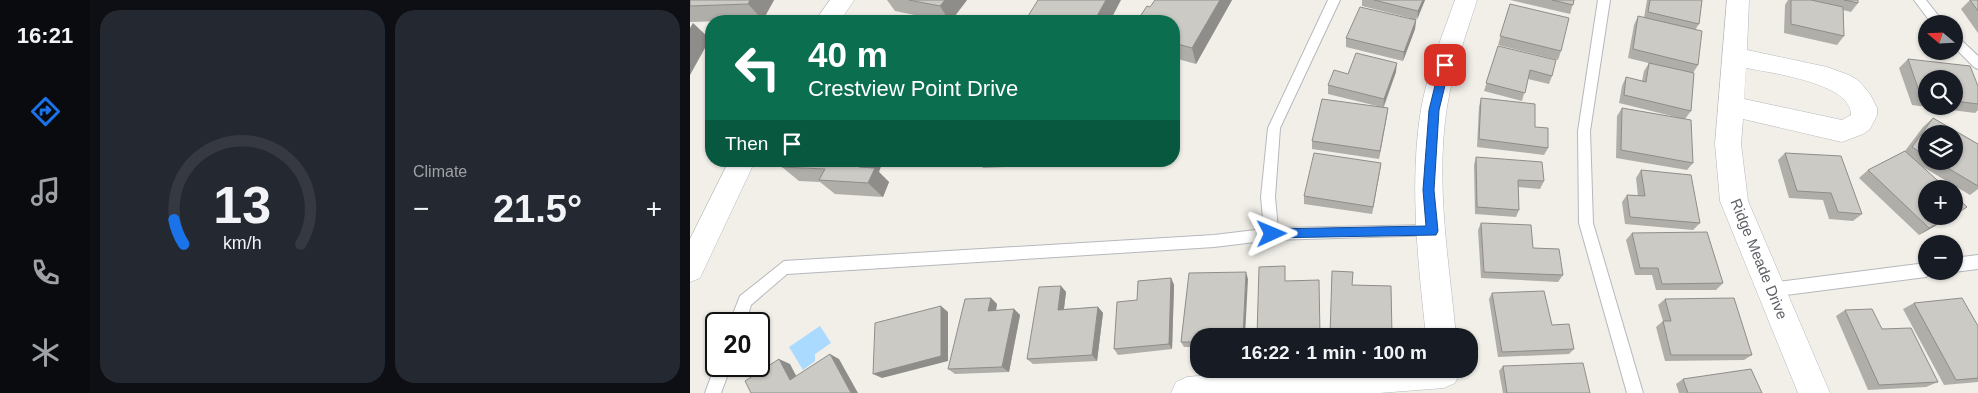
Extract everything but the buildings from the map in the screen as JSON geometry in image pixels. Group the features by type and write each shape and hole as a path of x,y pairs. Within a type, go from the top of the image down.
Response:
{"street":[{"path":"832,15 843,0"},
{"path":"1440,328 1429,190 1434,110 1449,50 1466,0"},
{"name":"Ridge Meade Drive","path":"1738,0 1728,144 1734,201 1814,393"},
{"path":"1731,106 1842,131 1853,129 1861,124 1865,116 1864,106 1859,97 1839,81 1734,56"},
{"path":"690,269 739,167"},
{"path":"1187,393 1268,390 1445,378"}],"lane":[{"path":"1272,234 1268,197 1274,128 1334,0"},
{"path":"1604,0 1584,131 1586,223 1635,393"},
{"path":"1920,0 1932,15"},
{"path":"1963,49 1978,64"},
{"path":"741,312 745,301 784,268 1214,241 1272,234 1432,231"},
{"path":"1963,264 1978,262"},
{"path":"1771,290 1918,271"},
{"path":"713,393 719,377"}],"water":[{"path":"820,326 831,343 815,354 815,361 803,370 789,347"}],"route":[{"path":"1272,234 1432,231 1429,190 1434,110 1445,65"}]}
